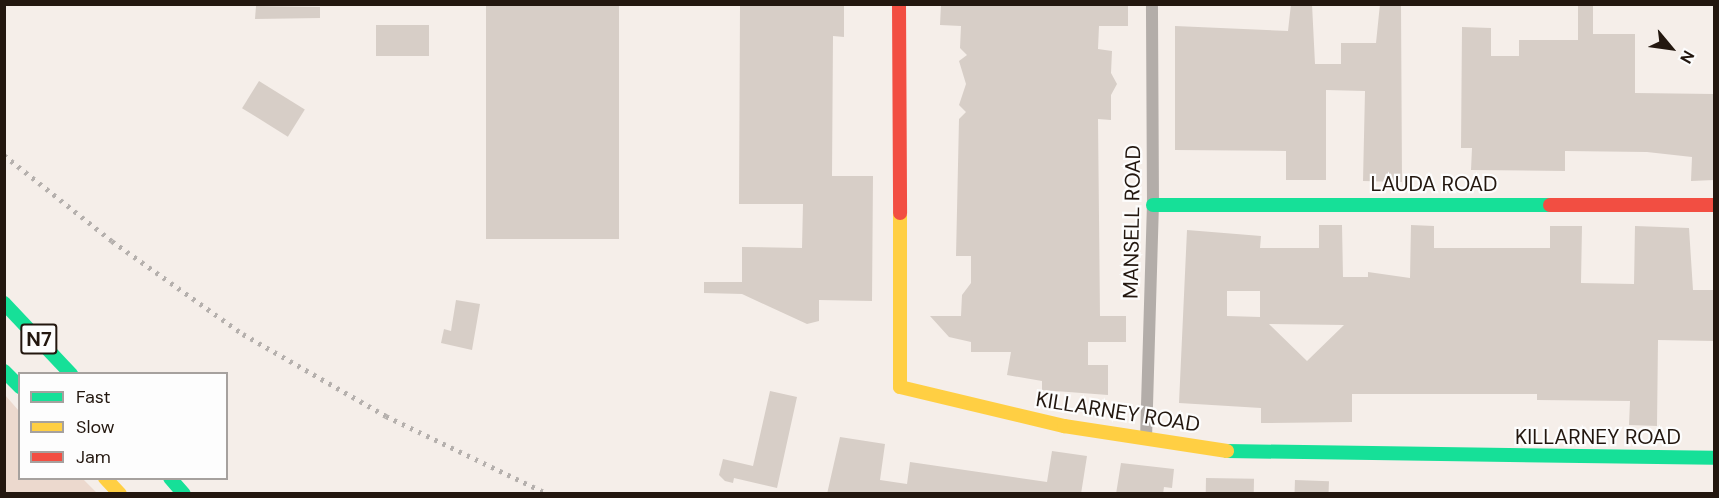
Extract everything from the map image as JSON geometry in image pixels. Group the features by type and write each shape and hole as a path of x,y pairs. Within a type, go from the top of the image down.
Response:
{"main road":[{"name":"KILLARNEY ROAD","path":"899,4 900,387 987,411 1146,439 1307,457 1714,458"},
{"name":"LAUDA ROAD","path":"1153,205 1714,205"},
{"name":"N7","path":"4,303 69,372"},
{"name":"N7","path":"4,371 18,385"},
{"path":"107,480 120,494"},
{"path":"172,480 184,494"}],"street":[{"name":"MANSELL ROAD","path":"1146,439 1153,205 1152,4"}],"shaded area":[{"path":"5,395 18,410 18,480 84,480 97,493 5,493"}],"building":[{"path":"486,4 619,4 619,239 486,239"},
{"path":"740,4 844,4 844,37 833,36 832,176 873,176 872,301 819,300 819,321 807,324 742,294 704,293 704,282 742,282 742,247 802,248 803,204 739,204"},
{"path":"941,4 1128,4 1128,26 1099,26 1098,49 1112,51 1111,73 1117,84 1111,95 1111,120 1098,119 1100,316 1126,316 1126,342 1088,342 1088,365 1108,365 1108,395 1042,390 1042,381 1007,375 1011,352 971,352 971,342 949,337 930,316 961,316 962,295 971,283 971,256 956,256 959,119 966,112 959,105 966,84 959,61 967,55 960,48 961,26 940,25"},
{"path":"1291,4 1312,4 1315,64 1341,64 1341,43 1376,43 1380,4 1401,4 1402,182 1363,181 1365,91 1326,90 1326,180 1286,180 1286,151 1175,150 1175,26 1288,31"},
{"path":"1578,4 1593,5 1593,34 1635,34 1635,93 1714,94 1714,180 1691,181 1692,157 1647,152 1565,151 1565,171 1471,170 1472,148 1461,148 1462,27 1491,28 1491,56 1519,56 1519,40 1578,40"},
{"path":"256,6 320,7 320,18 255,19"},
{"path":"376,25 429,25 429,56 376,56"},
{"path":"259,81 305,110 288,137 242,108"},
{"path":"1319,225 1342,225 1343,277 1368,277 1368,272 1410,278 1411,225 1434,226 1434,248 1550,248 1550,226 1582,226 1581,283 1634,284 1635,226 1689,228 1693,290 1714,290 1714,341 1658,340 1657,426 1629,425 1630,401 1537,400 1537,394 1352,394 1352,422 1261,423 1261,408 1179,403 1187,230 1261,236 1260,248 1319,248","holes":["1227,291 1260,291 1260,317 1227,316","1269,324 1344,325 1307,361"]},
{"path":"456,300 480,304 472,350 441,343 444,329 451,331"},
{"path":"770,391 797,397 777,488 734,478 733,483 725,481 719,475 723,459 753,466"},
{"path":"840,437 885,444 880,480 907,484 910,462 1047,482 1052,451 1087,456 1081,494 827,494"},
{"path":"1121,463 1174,469 1172,488 1164,487 1163,494 1116,494"},
{"path":"1206,478 1254,479 1254,494 1206,494"},
{"path":"1295,480 1329,481 1329,494 1295,494"}],"railway":[{"path":"4,155 112,241 243,334 386,416 548,494"}],"traffic: fast":[{"path":"1153,205 1550,205"},
{"path":"4,303 69,372"},
{"path":"4,371 18,385"},
{"path":"1227,451 1714,458"},
{"path":"172,480 184,494"}],"traffic: slow":[{"path":"900,213 900,387 1064,426 1227,451"},
{"path":"107,480 120,494"}],"traffic: jam":[{"path":"899,4 900,213"},
{"path":"1550,205 1714,205"}]}
